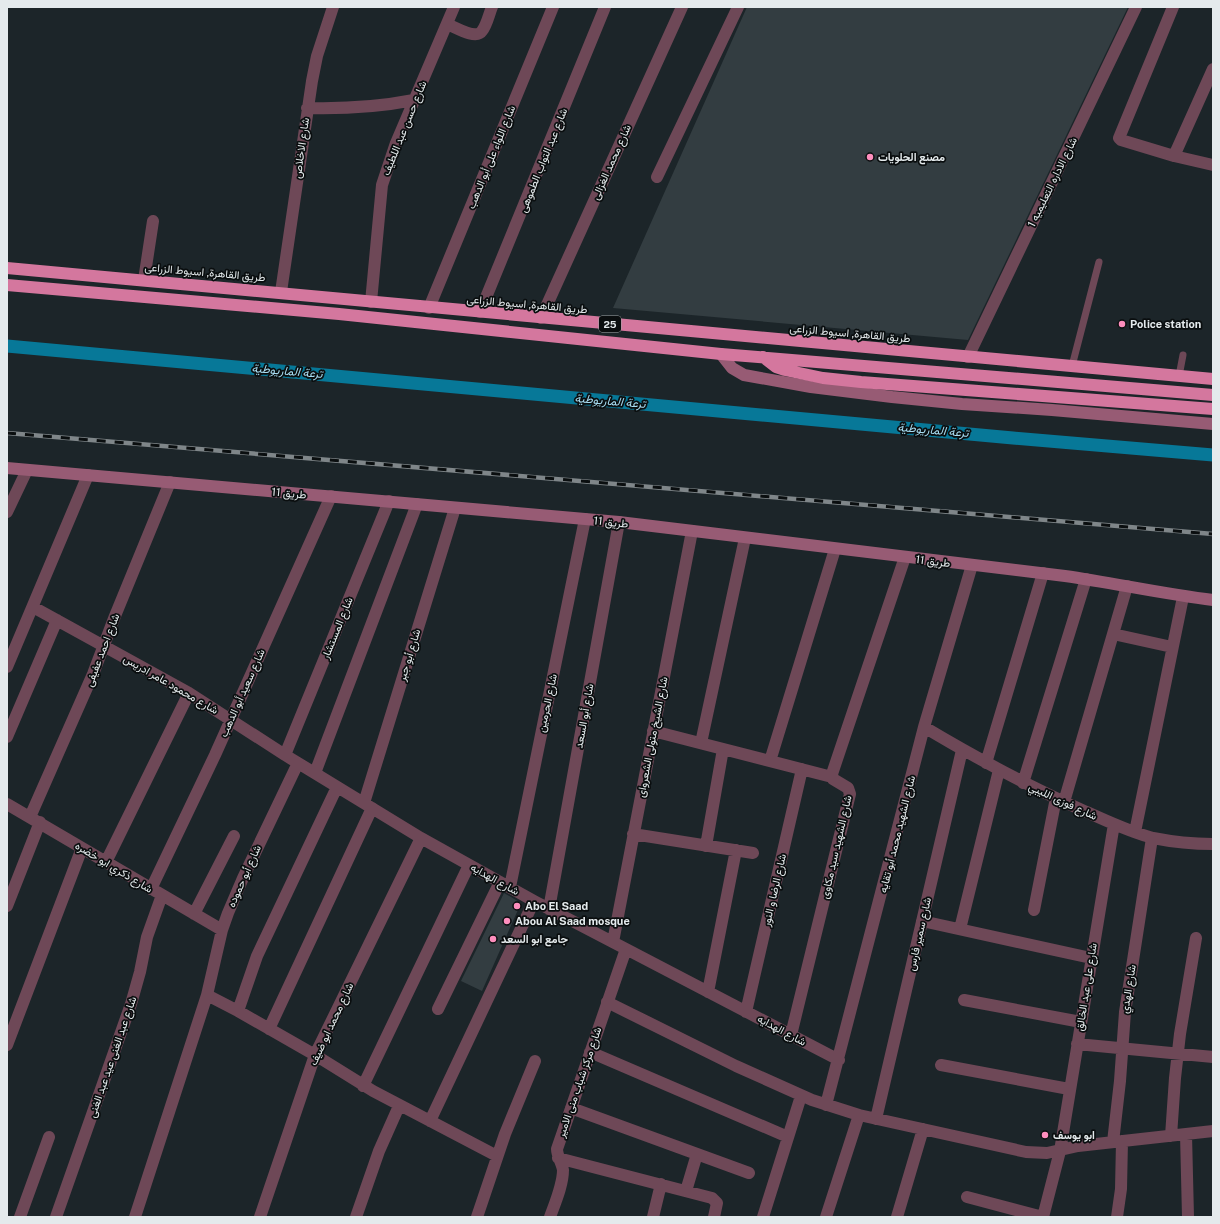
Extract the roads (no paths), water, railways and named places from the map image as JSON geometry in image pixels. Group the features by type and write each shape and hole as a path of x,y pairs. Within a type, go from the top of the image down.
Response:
{"highway":[{"name":"طريق القاهرة, اسيوط الزراعى","path":"7,268 281,292 429,308 1213,380"},
{"name":"25","path":"7,285 339,314 721,354 1213,395"},
{"path":"763,357 785,370 823,378 892,386 1213,409"}],"street":[{"name":"شارع الاخلاص","path":"281,292 307,108 317,56 333,7"},
{"name":"شارع حسن عبد اللطيف","path":"372,302 382,184 414,100 454,7"},
{"path":"447,24 472,34 478,34 482,31 492,7"},
{"name":"شارع اللواء على أبو الدهب","path":"429,308 552,7"},
{"name":"شارع عبد التواب الطموهى","path":"480,312 605,7"},
{"name":"شارع محمد الغزالى","path":"541,318 682,7"},
{"path":"657,177 738,7"},
{"name":"شارع الاداره التعليميه 1","path":"968,357 1136,7"},
{"path":"1173,7 1119,138 1121,140 1174,156 1213,166"},
{"path":"1174,156 1213,69"},
{"path":"307,108 361,108 414,100"},
{"path":"144,280 153,221"},
{"path":"721,354 732,368 744,374 810,387 892,398 1213,424"},
{"name":"طريق 11","path":"7,468 619,522 1086,579 1183,597 1213,600"},
{"path":"7,512 27,470"},
{"path":"7,667 88,475"},
{"name":"شارع احمد عفيفى","path":"7,906 35,820 170,482"},
{"name":"شارع سعيد أبو الدهب","path":"151,889 231,720 330,496"},
{"name":"شارع المستشار","path":"285,755 389,501"},
{"path":"315,774 417,504"},
{"name":"شارع أبو جبر","path":"269,1029 368,806 454,508"},
{"name":"شارع الحرمين","path":"438,1009 505,885 585,519"},
{"name":"شارع أبو السعد","path":"549,909 619,522"},
{"name":"شارع الشيخ متولى الشعرواى","path":"613,942 692,531"},
{"path":"701,743 745,538"},
{"path":"770,761 835,549"},
{"path":"653,731 832,777 904,557"},
{"name":"شارع الشهيد محمد أبو تقايه","path":"826,1105 924,727 972,565"},
{"path":"986,763 1043,574"},
{"path":"1023,782 1086,579"},
{"path":"1034,910 1060,800 1127,586"},
{"path":"1135,832 1183,597"},
{"name":"شارع محمود عامر ادريس","path":"33,607 189,693 285,755"},
{"path":"7,737 57,620"},
{"path":"1113,634 1172,647"},
{"path":"106,862 189,693"},
{"name":"شارع فوزى الليبي","path":"924,727 999,770 1060,800 1114,824 1152,838 1171,842 1213,844"},
{"path":"706,846 723,749"},
{"name":"شارع سمير فارس","path":"876,1119 962,750"},
{"name":"شارع الهدايه","path":"285,755 421,838 534,901 838,1060"},
{"name":"شارع أبو حموده","path":"135,1217 207,995 222,930 243,878 298,763"},
{"name":"شارع الرضا و النور","path":"746,1012 802,769"},
{"path":"960,929 999,770"},
{"name":"شارع الشهيد سيد مكاوى","path":"791,1035 850,794 848,788 832,777"},
{"path":"238,1011 257,956 337,787"},
{"name":"شارع ذكري ابو خضره","path":"7,804 222,930"},
{"name":"شارع على عبد الخالق","path":"1043,1217 1060,1150 1114,824"},
{"path":"633,834 754,853"},
{"path":"194,914 234,836"},
{"name":"شارع محمد ابو ضيف","path":"260,1217 315,1055 421,838"},
{"name":"شارع الهدي","path":"1118,1217 1121,1189 1118,1141 1120,1081 1125,1012 1152,838"},
{"path":"7,1045 82,848"},
{"path":"708,992 736,850"},
{"path":"363,1086 469,865"},
{"name":"شارع عبد الغنى عيد عبد الغنى","path":"56,1217 131,1004 140,972 147,937 162,895"},
{"path":"430,1121 534,901"},
{"path":"922,921 1091,958"},
{"path":"1171,1136 1178,1053 1196,938"},
{"name":"شارع مركز شباب منى الامير","path":"550,1217 561,1184 563,1170 556,1148 626,949"},
{"path":"207,995 315,1055 363,1086 399,1106 497,1156"},
{"path":"964,1000 1081,1022"},
{"path":"607,1002 736,1066 801,1096 826,1105 876,1119 1026,1152 1041,1154 1078,1146 1213,1131"},
{"path":"1077,1044 1213,1057"},
{"path":"590,1052 788,1137"},
{"path":"477,1217 497,1156 535,1061"},
{"path":"941,1065 1070,1089"},
{"path":"763,1217 801,1096"},
{"path":"356,1217 379,1151 399,1106"},
{"path":"571,1108 749,1173"},
{"path":"826,1217 859,1115"},
{"path":"897,1217 923,1129"},
{"path":"1186,1134 1188,1217"},
{"path":"20,1217 49,1137"},
{"path":"686,1191 697,1154"},
{"path":"558,1158 714,1199 717,1203 716,1211"},
{"path":"653,1217 661,1184"},
{"path":"967,1196 1043,1217"}],"lane":[{"path":"1072,366 1099,262"},
{"path":"1180,376 1184,355"}],"waterway":[{"name":"ترعة الماريوطية","path":"7,346 1213,455"}],"railway":[{"path":"7,433 1213,534"}],"place":[{"name":"مصنع الحلويات","path":"870,157"},
{"name":"Police station","path":"1122,324"},
{"name":"Abo El Saad","path":"517,906"},
{"name":"Abou Al Saad mosque","path":"507,921"},
{"name":"جامع ابو السعد","path":"493,939"},
{"name":"ابو يوسف","path":"1045,1135"}]}
